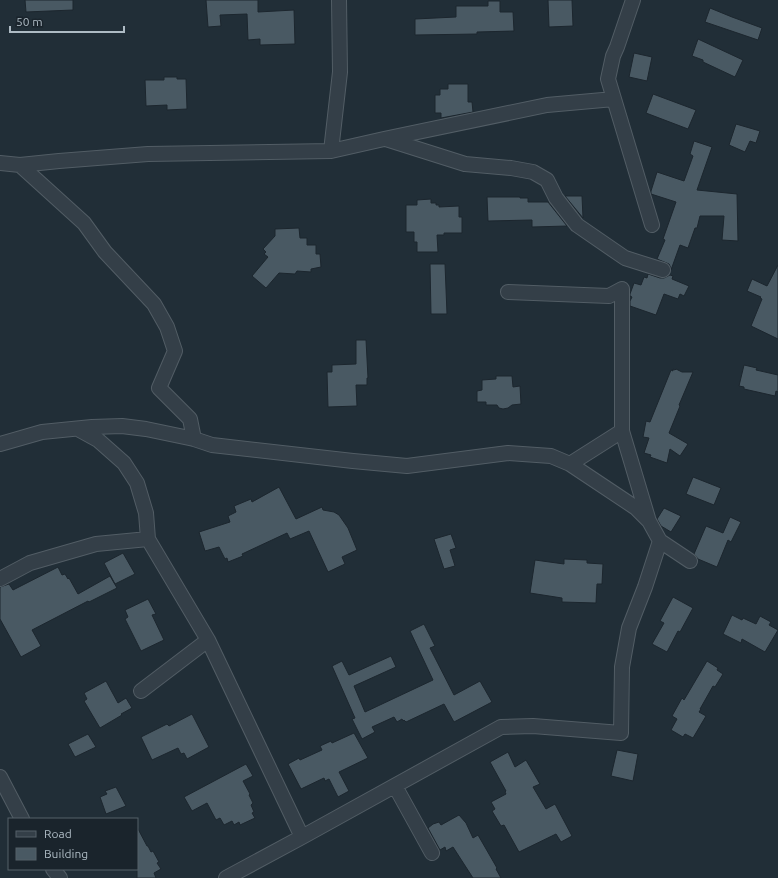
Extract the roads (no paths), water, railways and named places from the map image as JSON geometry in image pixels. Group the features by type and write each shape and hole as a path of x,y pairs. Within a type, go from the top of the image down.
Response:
{"street":[{"path":"331,151 340,72 339,0"},
{"path":"633,0 613,56 608,79 652,225"},
{"path":"0,163 20,165 148,154 331,151 547,105 614,99"},
{"path":"384,139 465,164 511,168 533,172 547,180 556,198 577,225 626,258 663,270"},
{"path":"20,165 84,223 105,252 154,304 167,327 175,351 159,388 190,419 194,439"},
{"path":"508,292 609,296 622,289 622,431 649,521 660,541 690,561"},
{"path":"0,444 42,432 122,426 146,429 194,439 212,445 407,466 508,453 551,456 570,464 636,508 649,521"},
{"path":"78,429 98,440 124,463 137,483 146,513 148,539 208,640 302,838"},
{"path":"570,464 622,431"},
{"path":"0,579 30,563 96,544 148,539"},
{"path":"226,878 302,838 501,727 533,726 621,733 622,667 629,628 645,587 660,541"},
{"path":"141,691 208,640"},
{"path":"0,777 21,818"},
{"path":"395,786 432,853"},
{"path":"54,870 60,878"}]}
